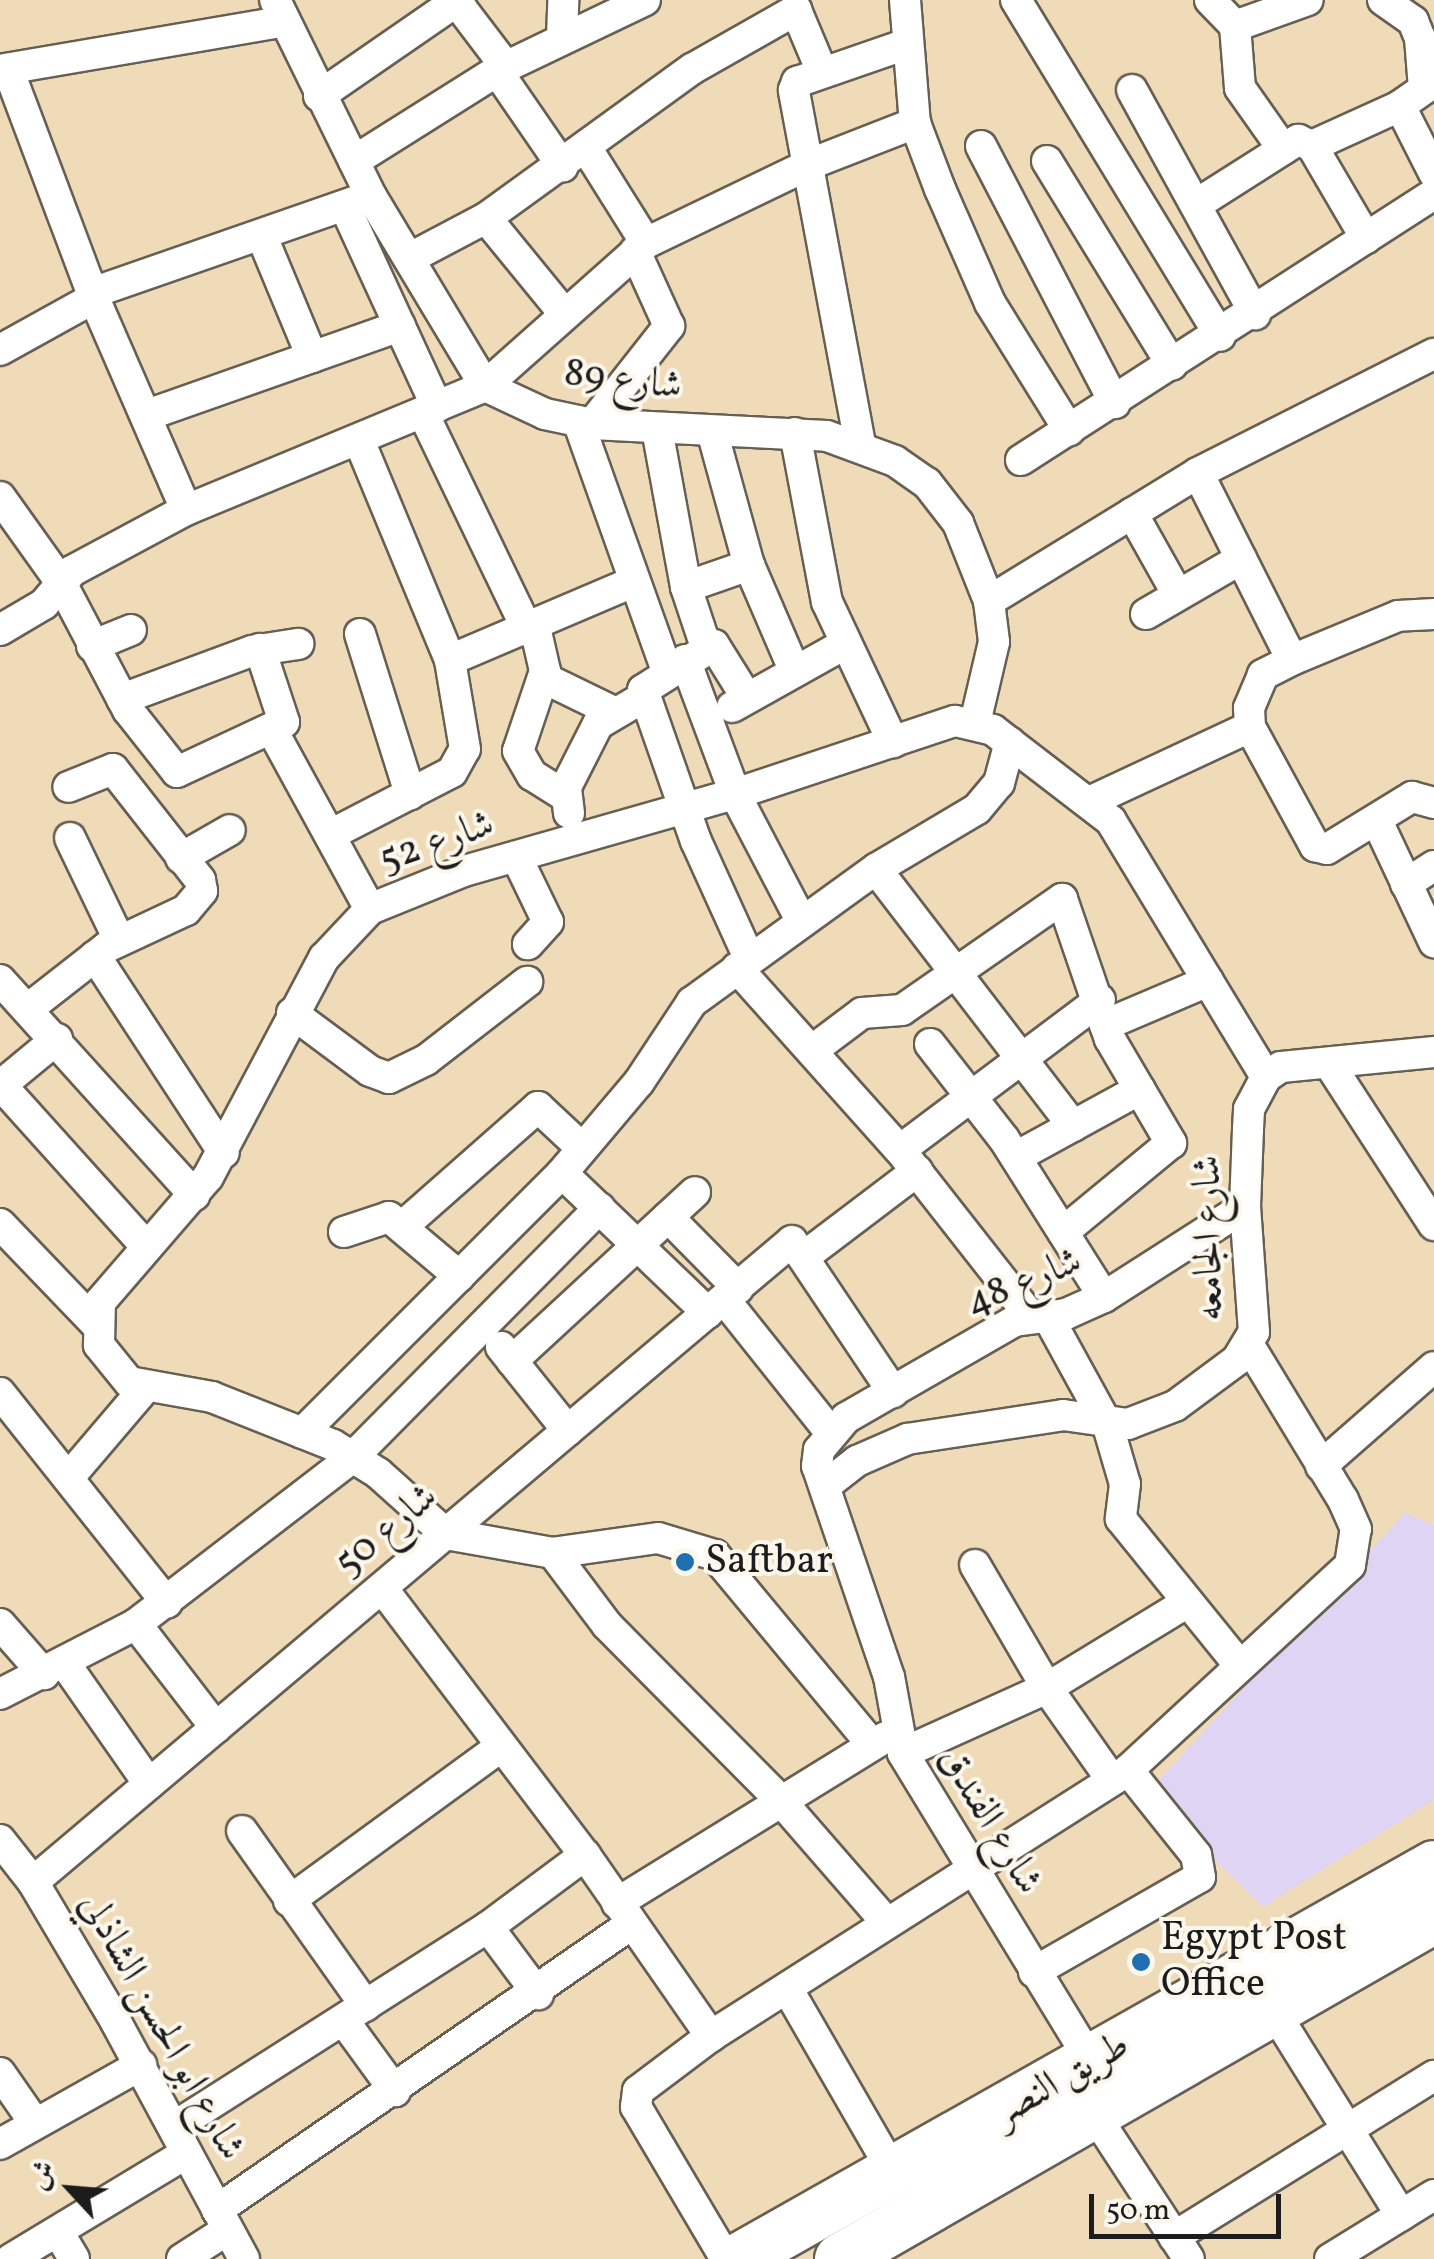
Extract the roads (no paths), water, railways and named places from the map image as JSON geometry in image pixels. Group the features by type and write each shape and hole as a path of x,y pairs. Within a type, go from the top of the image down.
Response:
{"main road":[{"name":"طريق النصر","path":"738,2259 895,2175 1434,1866"},
{"name":"طريق النصر","path":"840,2259 1434,1918"}],"street":[{"path":"562,38 563,0"},
{"path":"354,162 502,69 645,0"},
{"path":"906,0 915,123 990,304 1070,430"},
{"path":"1016,0 1220,336"},
{"path":"1210,0 1235,26 1240,88 1297,148 1366,238"},
{"path":"1197,204 1297,148 1400,106 1424,89 1427,36 1383,0"},
{"path":"1235,26 1304,1"},
{"path":"318,96 434,7 459,6 502,69 575,158 640,247 669,326 585,422 634,582 686,659 735,794 801,920"},
{"path":"412,257 486,218 575,158 620,117 692,69 796,10 822,72"},
{"path":"186,510 150,414 93,295 4,69 279,11 354,162 358,201 430,410 532,629 544,678 518,751 540,782 565,796"},
{"path":"860,444 794,90 797,82 907,44"},
{"path":"1132,90 1255,314"},
{"path":"1400,106 1434,173"},
{"path":"3,621 44,604 60,581 186,510 360,442 485,386 563,312 640,247 810,164 915,123"},
{"path":"981,146 1115,402"},
{"path":"1047,161 1172,365"},
{"path":"1021,460 1255,314 1434,194"},
{"path":"3,337 93,295 263,239 358,201"},
{"path":"358,201 412,257 466,364 485,386"},
{"path":"486,218 563,312"},
{"path":"263,239 312,357"},
{"path":"150,414 400,326"},
{"path":"990,602 1198,473 1434,354"},
{"name":"شارع 89","path":"485,386 508,400 585,422 657,429 795,433 860,444 927,483 958,523 990,602 994,642 974,723"},
{"path":"657,429 686,587 686,659"},
{"path":"712,430 749,565 795,672"},
{"path":"795,433 816,564 843,645 893,742"},
{"path":"330,835 452,772 464,758 450,660 360,442"},
{"path":"1198,473 1292,660"},
{"path":"0,498 60,581 122,699 177,772 272,730 284,718 260,648"},
{"path":"1132,513 1178,595"},
{"path":"1146,614 1242,559"},
{"path":"686,587 749,565"},
{"path":"450,660 532,629 634,582"},
{"path":"1434,586 1433,614 1398,616 1292,660 1255,686 1250,727 1315,846 1327,849 1378,823 1412,797 1434,803"},
{"path":"92,646 132,630"},
{"path":"360,634 410,794"},
{"path":"122,699 260,648 298,644"},
{"path":"708,720 843,645"},
{"path":"747,698 716,646 646,684 644,696 743,963 1040,1317 1108,1426 1125,1484 1121,1518 1240,1666"},
{"path":"544,678 612,711"},
{"path":"576,840 565,796 598,724 612,711 644,696"},
{"path":"974,723 1010,742 1090,801 1135,856 1266,1077 1281,1068 1434,1052"},
{"name":"شارع 52","path":"95,1322 100,1302 194,1196 224,1153 292,1012 324,958 370,909 414,888 735,794 936,726 974,723"},
{"path":"1090,801 1250,727"},
{"path":"272,730 370,909"},
{"path":"302,1433 562,1172 638,1082 678,1018 801,920 991,798 1010,742"},
{"path":"29,1008 107,948 197,901 200,880 113,770 68,788"},
{"path":"1378,823 1434,942"},
{"path":"182,858 230,830"},
{"path":"70,838 107,948 224,1153"},
{"path":"517,858 548,922 528,944"},
{"path":"1406,884 1434,866"},
{"path":"876,869 1072,1126"},
{"path":"814,1049 862,1013 902,1010 952,970 1062,899 1102,1013 1140,1089 1170,1135 1168,1148 1063,1232"},
{"path":"0,980 194,1196"},
{"name":"شارع 50","path":"33,1882 723,1300 798,1249 908,1160 972,1095 1022,1058 1102,1013 1208,981"},
{"path":"292,1012 370,1071 389,1078 426,1060 527,982"},
{"path":"57,1039 0,1085 146,1247"},
{"path":"930,1044 1016,1157 1104,1296"},
{"path":"1330,1065 1431,1216"},
{"name":"شارع الجامعه","path":"825,1486 857,1461 907,1439 1063,1416 1108,1426 1175,1406 1250,1347 1254,1307 1245,1207 1250,1109 1266,1077"},
{"path":"1016,1157 1140,1089"},
{"path":"403,1226 538,1107 582,1148"},
{"path":"562,1172 638,1245 723,1300"},
{"path":"512,1361 694,1192"},
{"name":"شارع 48","path":"830,1432 892,1392 1040,1317 1104,1296 1245,1207"},
{"path":"0,1694 136,1624 354,1456 599,1208"},
{"path":"344,1232 376,1216 403,1226 460,1276"},
{"path":"668,1217 723,1300 830,1432 818,1466 825,1486"},
{"path":"0,1224 95,1322 112,1364 144,1389 212,1397 354,1456 446,1534 553,1553 658,1538 700,1546 729,1569 890,1743"},
{"path":"798,1249 892,1392"},
{"path":"484,1325 568,1432"},
{"path":"726,2259 634,2098 712,2036 1120,1775 1350,1565 1357,1547 1356,1529 1250,1347"},
{"path":"1321,1466 1434,1368"},
{"path":"70,1476 144,1389"},
{"path":"0,1393 70,1476 166,1603"},
{"name":"شارع الفندق","path":"825,1486 889,1678 890,1743 1092,2063"},
{"path":"553,1553 607,1626 780,1801 887,1922"},
{"path":"975,1565 1046,1688 1120,1775 1196,1855 1200,1877 1034,1972"},
{"path":"382,1588 499,1748 585,1855 712,2036"},
{"path":"182,2259 222,2220 394,2091 538,1994 624,1914 780,1801 890,1743 1046,1688 1186,1603"},
{"path":"0,1624 55,1669 148,1784"},
{"path":"136,1624 216,1728"},
{"path":"289,1901 499,1748"},
{"path":"242,1831 289,1901 355,2014 394,2091"},
{"name":"شارع ابو الحسن الشاذلي","path":"0,1840 33,1882 141,2065 244,2259"},
{"path":"11,2259 58,2232 355,2014 488,1927 585,1855"},
{"path":"488,1927 538,1994"},
{"path":"787,1988 895,2175"},
{"path":"1273,2010 1402,2215"},
{"path":"0,2144 141,2065"},
{"path":"0,2073 34,2122"},
{"path":"1094,2114 1181,2248 1348,2129 1434,2076"},
{"path":"1330,2259 1434,2194"},
{"path":"58,2232 74,2259"}],"place":[{"name":"Saftbar","path":"685,1562"},
{"name":"Egypt Post Office","path":"1141,1962"}]}
